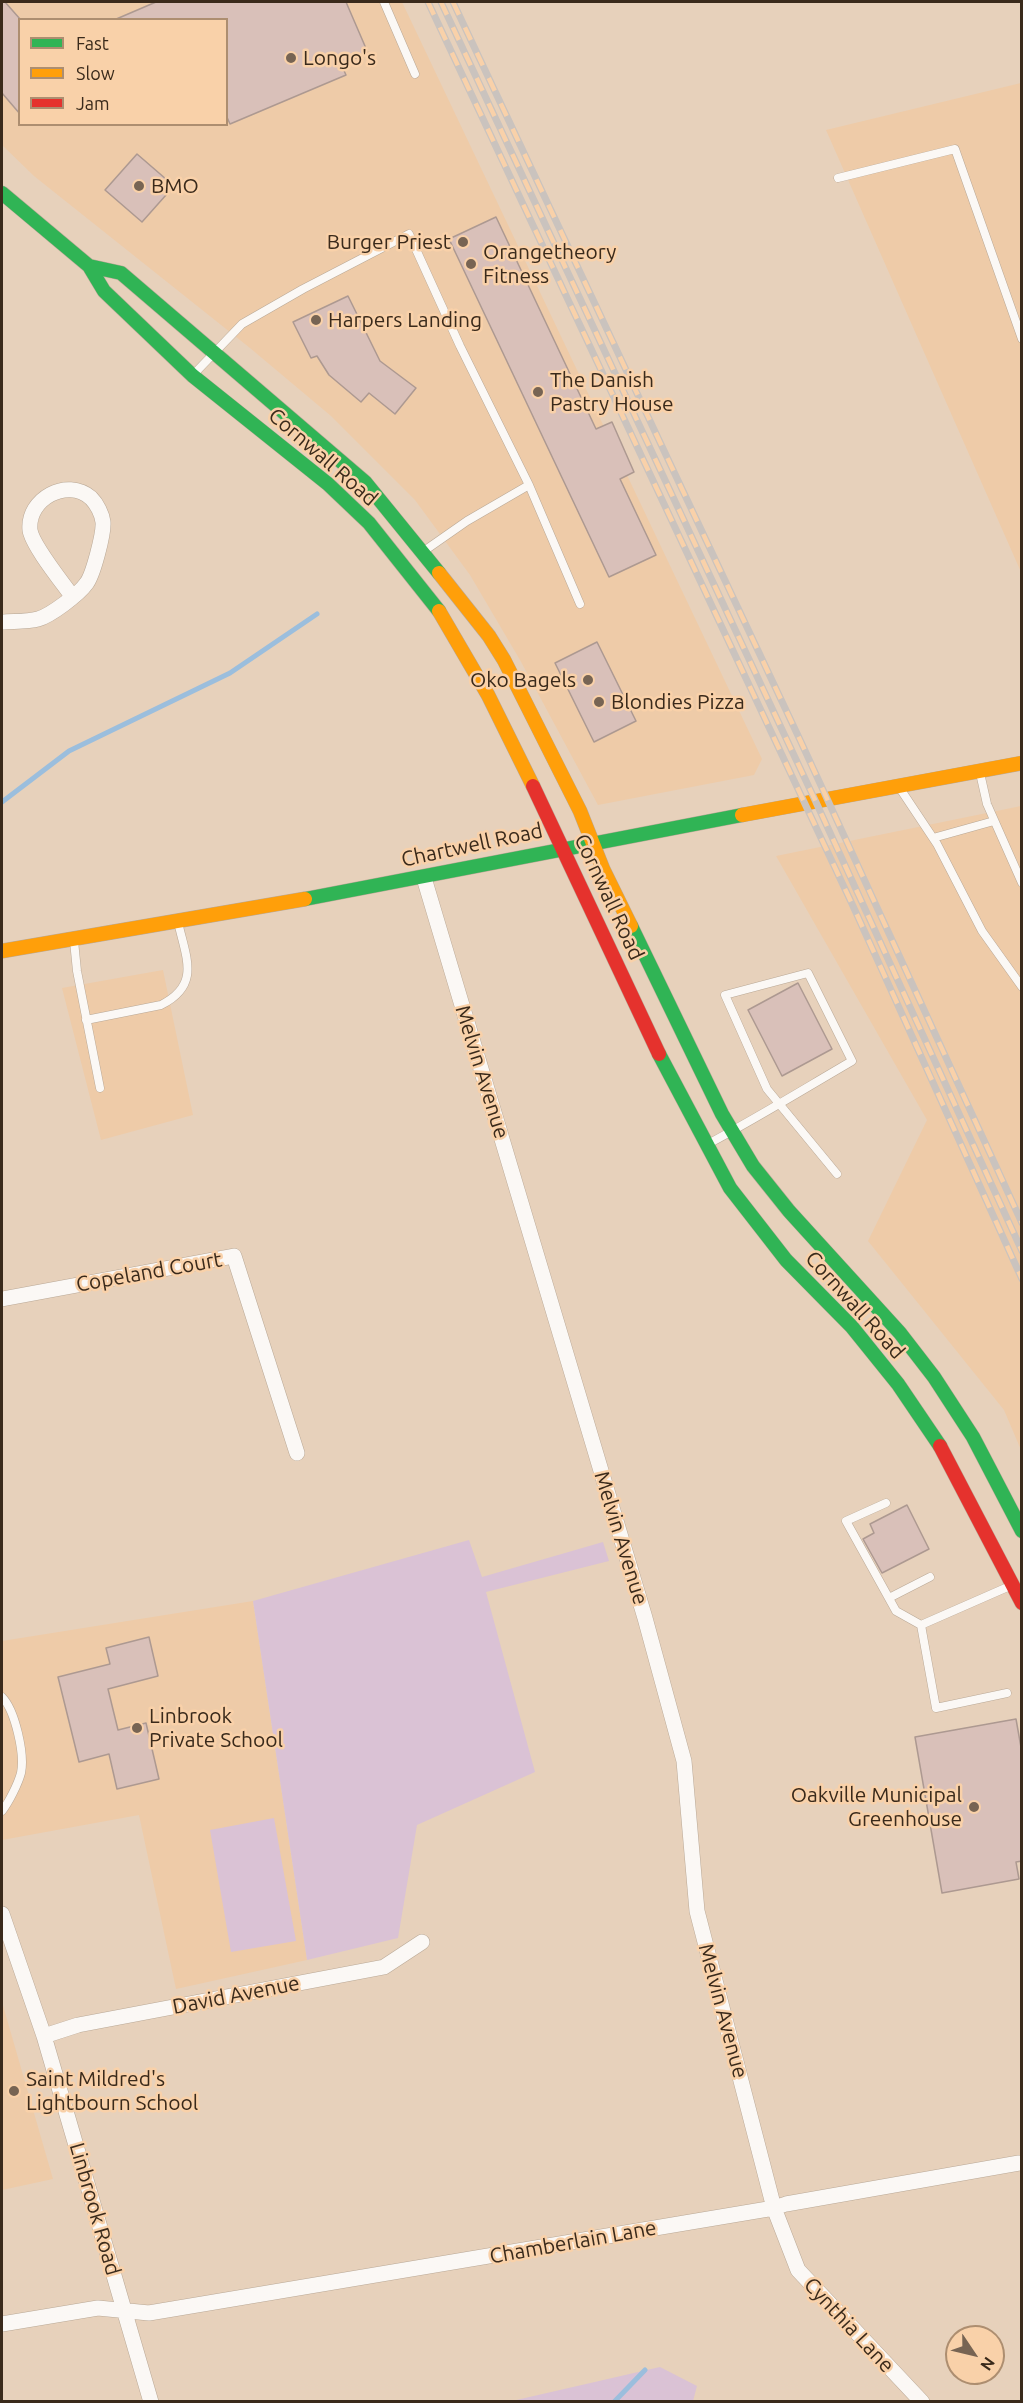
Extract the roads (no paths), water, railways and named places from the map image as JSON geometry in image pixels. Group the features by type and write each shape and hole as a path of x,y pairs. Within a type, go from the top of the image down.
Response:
{"main road":[{"name":"Cornwall Road","path":"2,193 89,266 104,291 193,376 328,484 369,523 438,609 488,695 563,848 656,1049 730,1188 786,1260 852,1327 898,1384 943,1451 1017,1582 1022,1603"},
{"name":"Cornwall Road","path":"89,266 122,273 365,483 489,636 580,811 592,842 665,998 732,1131 753,1166 789,1210 900,1333 934,1377 973,1437 1022,1531"},
{"name":"Chartwell Road","path":"2,951 424,878 592,842 683,828 1022,763"}],"street":[{"path":"2,622 39,619 72,596 87,583 103,524 100,511 92,499 81,492 59,489 42,498 33,515 30,530 45,558 72,596"},
{"name":"Melvin Avenue","path":"424,878 645,1618 684,1761 697,1911 774,2208"},
{"name":"Copeland Court","path":"2,1299 234,1256 297,1453"},
{"name":"Linbrook Road","path":"2,1914 44,2036 151,2402"},
{"name":"David Avenue","path":"44,2036 78,2025 384,1967 422,1942"},
{"name":"Chamberlain Lane","path":"2,2324 98,2308 150,2313 774,2208 1019,2163"},
{"name":"Cynthia Lane","path":"774,2208 798,2270 922,2402"}],"lane":[{"path":"384,2 415,74"},
{"path":"838,178 955,149 1022,339"},
{"path":"193,376 243,324 303,289 409,234 459,346 529,485 580,604"},
{"path":"423,552 466,521 529,485"},
{"path":"980,770 987,804 1022,884"},
{"path":"898,785 933,838 982,931 1022,987"},
{"path":"933,838 994,820"},
{"path":"86,1020 161,1005 182,990 187,981 189,968 178,922"},
{"path":"74,940 86,1020 100,1088"},
{"path":"706,1145 778,1105 852,1061 808,973 725,995 767,1089 778,1105 837,1174"},
{"path":"886,1503 846,1521 896,1611 921,1625"},
{"path":"889,1598 930,1577"},
{"path":"921,1625 1017,1582"},
{"path":"921,1625 936,1708 1007,1693"},
{"path":"2,1697 8,1703 17,1729 21,1772 2,1811"}],"waterway":[{"path":"2,802 69,751 230,673 317,614"},
{"path":"614,2402 645,2370"}],"railway":[{"path":"428,2 853,906 1022,1279"},
{"path":"441,2 815,800 1022,1251"},
{"path":"453,2 801,742 1022,1223"}],"place":[{"name":"Longo's","path":"291,58"},
{"name":"BMO","path":"139,186"},
{"name":"Burger Priest","path":"463,242"},
{"name":"Orangetheory Fitness","path":"471,264"},
{"name":"Harpers Landing","path":"316,320"},
{"name":"The Danish Pastry House","path":"538,392"},
{"name":"Oko Bagels","path":"588,680"},
{"name":"Blondies Pizza","path":"599,702"},
{"name":"Linbrook Private School","path":"137,1728"},
{"name":"Oakville Municipal Greenhouse","path":"974,1807"},
{"name":"Saint Mildred's Lightbourn School","path":"14,2091"}]}
